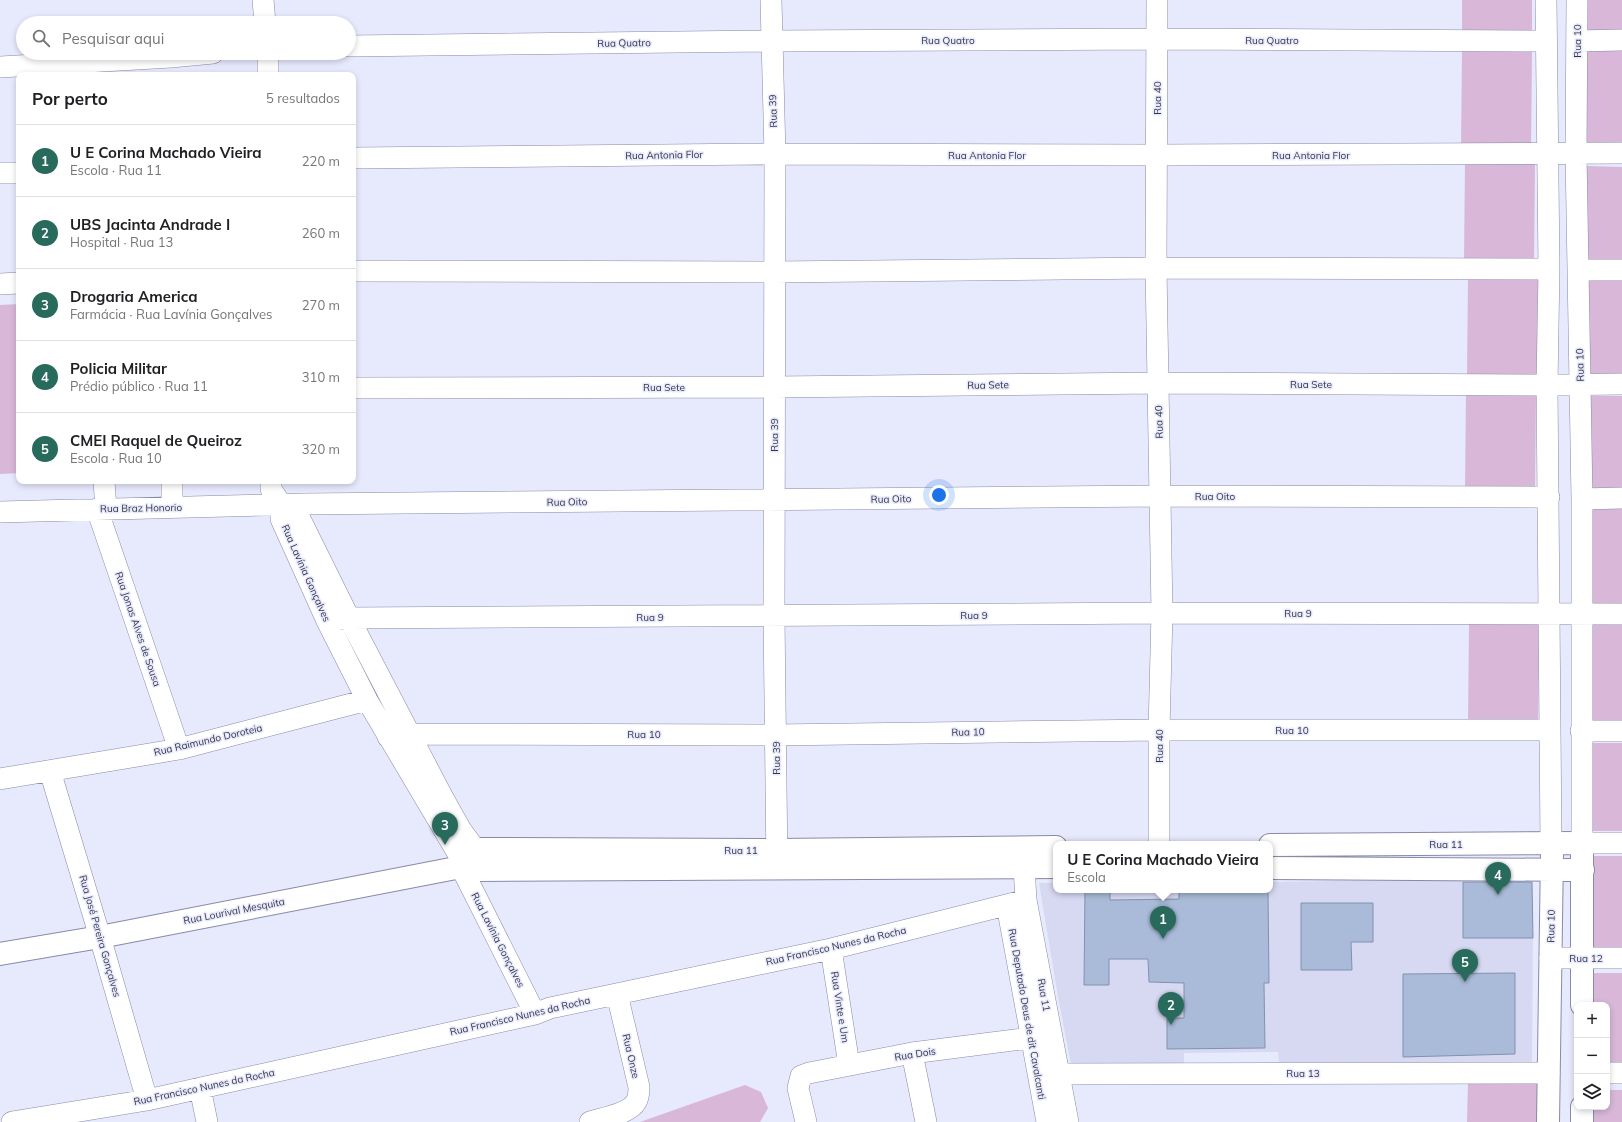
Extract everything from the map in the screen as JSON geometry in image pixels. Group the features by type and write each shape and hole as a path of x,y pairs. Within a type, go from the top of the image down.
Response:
{"main road":[{"name":"Rua 10","path":"1548,1122 1552,869 1551,843"},
{"name":"Rua 11","path":"1273,845 1582,843"},
{"name":"Rua 10","path":"1582,843 1582,1002"},
{"name":"Rua 11","path":"472,862 776,859 1004,868 1023,857 1053,848"},
{"name":"Rua 11","path":"1023,857 1053,866"},
{"name":"Rua Lourival Mesquita","path":"0,954 100,937 472,862"},
{"path":"1273,868 1583,870"},
{"path":"1582,1110 1582,1122"}],"street":[{"path":"263,0 264,16"},
{"name":"Rua 39","path":"771,0 775,154 774,616 776,859"},
{"name":"Rua 40","path":"1157,0 1156,268 1162,613 1159,730 1159,841"},
{"name":"Rua 10","path":"1546,0 1549,269 1547,385 1551,843"},
{"name":"Rua 10","path":"1577,0 1576,154 1582,499 1582,843"},
{"name":"Rua Quatro","path":"356,46 771,41 1158,39 1546,41"},
{"path":"1577,41 1622,40"},
{"path":"0,67 90,68 171,66 190,60"},
{"path":"268,60 268,72"},
{"name":"Rua Antonia Flor","path":"356,158 775,154 1157,155 1622,153"},
{"path":"0,173 16,173"},
{"path":"356,271 774,272 1156,268 1549,269"},
{"path":"1579,270 1622,270"},
{"path":"0,284 16,283"},
{"name":"Rua Sete","path":"356,388 774,387 1158,383 1622,384"},
{"name":"Rua Jonas Alves de Sousa","path":"104,484 101,509 178,749"},
{"path":"172,484 172,507"},
{"path":"271,484 271,489 282,506"},
{"name":"Rua Oito","path":"282,506 319,504 1160,496 1549,498"},
{"path":"1582,499 1622,498"},
{"name":"Rua Braz Honorio","path":"0,512 172,507 282,506"},
{"name":"Rua Lavínia Gonçalves","path":"472,862 460,857 367,700 327,621 281,519 282,506 298,515 349,618 410,734 461,830 472,845 472,862 535,1014"},
{"name":"Rua 9","path":"327,621 349,618 1162,613 1622,614"},
{"name":"Rua Raimundo Doroteia","path":"0,779 50,772 178,749 367,700"},
{"name":"Rua 10","path":"388,737 410,734 776,735 1159,730 1549,730"},
{"path":"1581,731 1622,731"},
{"name":"Rua José Pereira Gonçalves","path":"50,772 147,1100"},
{"name":"Rua 11","path":"1582,843 1622,843"},
{"name":"Rua 11","path":"1023,857 1017,902 1068,1122"},
{"name":"Rua Francisco Nunes da Rocha","path":"12,1122 147,1100 535,1014 550,1008 831,949 1017,902"},
{"name":"Rua Deputado Deus de dit Cavalcanti","path":"1017,902 1030,1038 1046,1122"},
{"name":"Rua Vinte e Um","path":"831,949 849,1065"},
{"name":"Rua 12","path":"1550,958 1622,958"},
{"name":"Rua Onze","path":"590,1122 624,1112 637,1102 639,1086 616,994"},
{"name":"Rua Dois","path":"806,1122 798,1088 801,1076 809,1073 912,1053 1030,1038"},
{"path":"912,1053 926,1122"},
{"path":"1610,1073 1622,1072"},
{"name":"Rua 13","path":"1058,1074 1549,1073"},
{"path":"200,1088 208,1122"}],"shaded area":[{"path":"1462,0 1532,0 1532,35 1462,34"},
{"path":"1586,0 1622,0 1622,37 1586,36"},
{"path":"1582,50 1622,50 1622,149 1581,148"},
{"path":"1462,51 1532,52 1531,151 1461,150"},
{"path":"1465,162 1535,162 1534,261 1464,261"},
{"path":"1586,166 1622,167 1622,266 1585,265"},
{"path":"1468,278 1538,279 1537,378 1467,377"},
{"path":"1587,278 1622,279 1622,378 1586,378"},
{"path":"16,304 16,473 0,474 0,305"},
{"path":"1466,392 1536,392 1535,491 1465,491"},
{"path":"1586,396 1622,396 1622,494 1586,493"},
{"path":"1586,509 1622,509 1622,608 1585,608"},
{"path":"1590,623 1622,623 1622,723 1589,722"},
{"path":"1469,624 1539,625 1538,724 1468,723"},
{"path":"1592,743 1622,743 1622,831 1591,831"},
{"path":"1591,856 1622,856 1622,955 1590,955"},
{"path":"1463,879 1463,938 1533,938 1532,1063 1279,1062 1278,1052 1184,1053 1184,1064 1071,1064 1039,883 1053,883 1053,893 1273,893 1273,882"},
{"path":"1591,973 1622,973 1622,1066 1610,1066 1610,1002 1591,1002"},
{"path":"1468,1082 1538,1083 1537,1122 1467,1122"},
{"path":"745,1085 761,1092 768,1108 760,1122 640,1122"},
{"path":"1610,1090 1622,1090 1622,1122 1589,1122 1588,1110 1610,1110"}],"building":[{"path":"1463,882 1532,882 1533,938 1463,938"},
{"path":"1085,893 1110,893 1110,900 1179,899 1179,893 1268,893 1269,983 1264,983 1265,1048 1167,1049 1167,1018 1184,1018 1184,983 1149,982 1148,959 1109,959 1109,985 1084,985"},
{"path":"1301,903 1373,903 1373,942 1351,942 1352,970 1301,970"},
{"path":"1515,973 1515,1054 1403,1057 1403,974"}],"place":[{"name":"Drogaria America","path":"445,845"},
{"name":"Policia Militar","path":"1498,895"},
{"name":"U E Corina Machado Vieira","path":"1163,939"},
{"name":"CMEI Raquel de Queiroz","path":"1465,982"},
{"name":"UBS Jacinta Andrade I","path":"1171,1025"}]}
